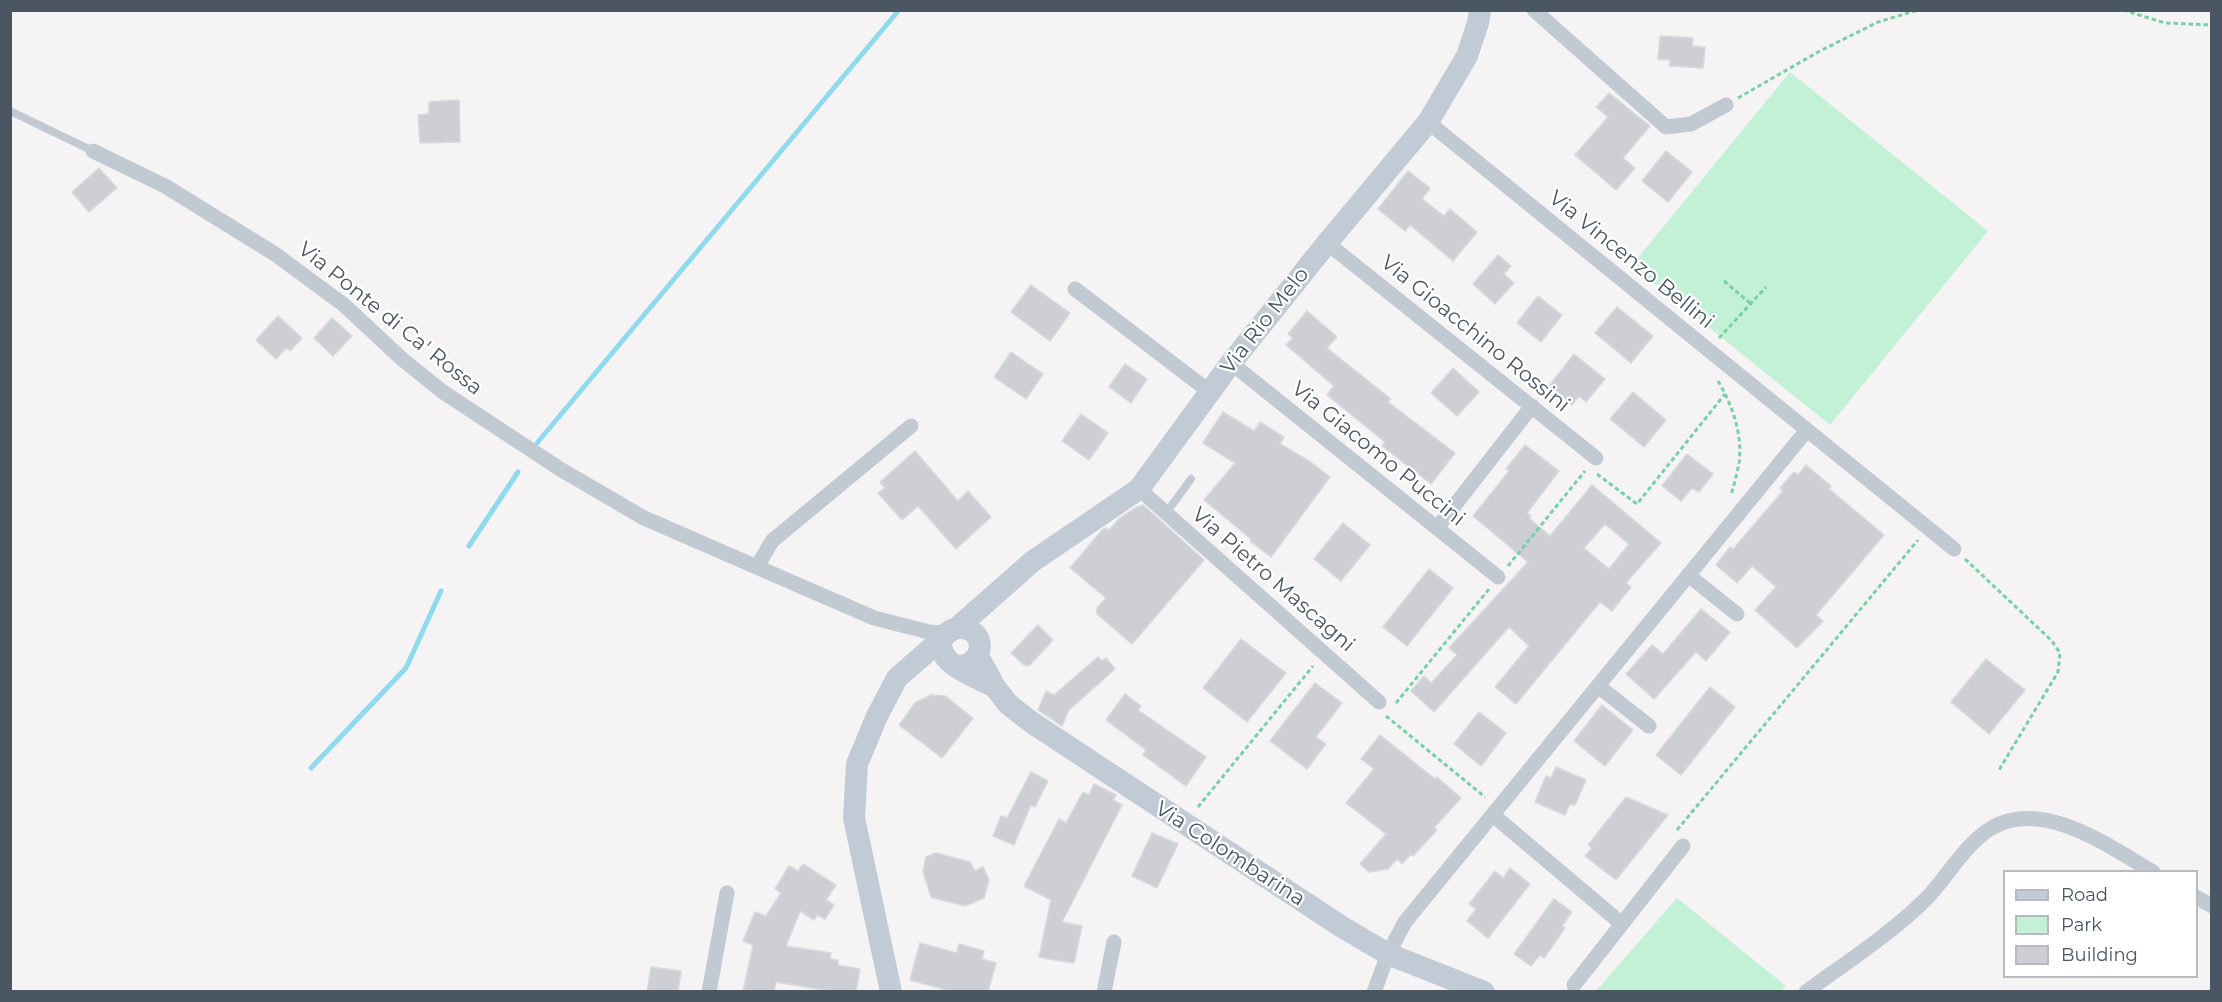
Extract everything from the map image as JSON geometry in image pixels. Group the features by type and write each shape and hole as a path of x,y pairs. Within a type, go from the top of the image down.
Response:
{"street":[{"name":"Via Rio Melo","path":"897,678 1033,561 1139,489 1231,363 1327,243 1428,123 1467,56 1480,10"},
{"path":"1534,10 1666,127 1691,124 1726,105"},
{"name":"Via Vincenzo Bellini","path":"1428,123 1954,549"},
{"name":"Via Ponte di Ca' Rossa","path":"93,152 165,186 275,254 345,305 402,359 443,392 560,469 644,518 874,618 929,632 949,633"},
{"name":"Via Gioacchino Rossini","path":"1327,243 1596,458"},
{"path":"1075,289 1210,392"},
{"name":"Via Giacomo Puccini","path":"1231,363 1498,577"},
{"path":"1437,528 1532,406"},
{"path":"757,567 772,541 911,426"},
{"path":"1374,992 1388,954 1405,922 1807,430"},
{"name":"Via Pietro Mascagni","path":"1139,489 1379,702"},
{"path":"1688,575 1737,614"},
{"name":"Via Rio Melo","path":"979,650 1001,589"},
{"path":"891,992 854,818 857,764 877,716 897,678 969,664 979,650 974,633 963,628 949,633 941,650 947,661 955,665"},
{"name":"Via Colombarina","path":"979,650 995,687 1008,704 1031,722 1342,927 1388,954 1484,992"},
{"name":"Via Colombarina","path":"955,665 995,687"},
{"path":"1598,686 1649,726"},
{"path":"1495,811 1622,924"},
{"path":"1806,992 1897,927 1928,897 1969,848 1990,829 2011,821 2035,818 2064,825 2095,837 2150,870"},
{"path":"1574,985 1683,846"},
{"path":"709,992 727,893"},
{"path":"2198,898 2211,906"},
{"path":"1104,992 1114,942"}],"lane":[{"path":"10,111 93,152"},
{"path":"1166,513 1191,479"}],"path":[{"path":"1726,105 1818,52 1878,22 1918,10"},
{"path":"2123,10 2165,23 2211,25"},
{"path":"1724,281 1751,304"},
{"path":"1730,498 1739,461 1738,429 1726,394 1711,367 1709,350 1766,287"},
{"path":"1596,473 1637,504 1726,394"},
{"path":"1683,846 1672,837 1928,527"},
{"path":"1954,549 2052,641 2060,653 2058,672 1999,770"},
{"path":"1184,825 1324,653"},
{"path":"1379,702 1386,716 1495,811"}],"green space":[{"path":"1790,72 1988,231 1830,425 1632,265"},
{"path":"1677,898 1786,986 1779,992 1596,991"}],"building":[{"path":"1660,36 1693,38 1692,46 1705,47 1703,68 1669,66 1670,60 1658,59"},
{"path":"1609,93 1650,126 1623,158 1635,168 1616,190 1575,155 1608,117 1596,107"},
{"path":"459,100 460,142 420,143 418,115 429,114 429,102"},
{"path":"1666,151 1692,172 1668,202 1642,181"},
{"path":"99,168 117,188 89,212 72,192"},
{"path":"1408,171 1430,188 1422,199 1444,216 1450,209 1477,232 1453,261 1410,225 1405,231 1378,209"},
{"path":"1498,255 1511,266 1504,274 1514,283 1495,304 1473,284"},
{"path":"1031,285 1070,313 1050,341 1011,312"},
{"path":"1538,296 1562,315 1541,342 1517,323"},
{"path":"1617,307 1653,336 1631,363 1595,333"},
{"path":"1307,311 1337,337 1327,348 1391,399 1388,402 1455,453 1431,484 1382,446 1385,442 1327,395 1334,386 1286,345 1293,338 1288,334"},
{"path":"278,316 302,338 290,351 286,348 276,359 256,340"},
{"path":"332,318 352,336 333,356 314,338"},
{"path":"1011,352 1043,374 1026,399 994,377"},
{"path":"1574,354 1605,379 1586,402 1579,396 1572,405 1549,386"},
{"path":"1125,364 1147,379 1131,403 1109,387"},
{"path":"1453,368 1479,392 1457,416 1431,393"},
{"path":"1633,392 1666,420 1644,447 1610,419"},
{"path":"1223,412 1254,431 1260,422 1284,437 1280,444 1330,477 1271,557 1204,500 1235,463 1203,443"},
{"path":"1081,414 1108,433 1089,460 1062,441"},
{"path":"1525,445 1559,471 1527,513 1531,516 1529,518 1550,536 1592,485 1661,543 1626,583 1631,587 1612,611 1600,602 1516,704 1495,687 1529,646 1509,627 1434,712 1411,691 1424,676 1431,683 1457,655 1449,648 1528,562 1473,516 1509,471 1506,469","holes":["1605,524 1629,544 1609,569 1584,548"]},
{"path":"915,451 958,501 968,491 991,517 956,549 918,506 902,520 878,493 885,488 880,482"},
{"path":"1687,454 1713,474 1699,492 1692,488 1681,501 1662,486"},
{"path":"1806,465 1831,486 1829,489 1884,535 1816,615 1823,621 1797,648 1755,610 1776,587 1752,566 1737,583 1716,565 1730,547 1733,549 1783,491 1780,488 1794,472 1798,475"},
{"path":"1143,505 1204,560 1132,644 1097,614 1097,608 1106,598 1070,568 1102,530 1106,528 1109,530 1120,518"},
{"path":"1343,523 1370,545 1341,581 1314,559"},
{"path":"1429,569 1453,588 1407,646 1383,627"},
{"path":"1701,609 1730,632 1706,661 1696,652 1654,699 1626,674 1652,645 1663,654"},
{"path":"1038,625 1053,640 1030,665 1024,665 1011,653"},
{"path":"1241,639 1286,673 1247,722 1203,688"},
{"path":"1098,657 1102,661 1106,658 1115,669 1069,710 1062,726 1038,710 1046,691 1054,695"},
{"path":"1986,659 2025,690 1989,734 1951,702"},
{"path":"1315,683 1342,703 1316,737 1326,744 1307,769 1270,741"},
{"path":"1710,687 1735,707 1681,775 1656,755"},
{"path":"1125,694 1141,706 1138,710 1206,757 1186,786 1143,755 1146,750 1106,720"},
{"path":"931,695 945,696 973,718 942,758 899,725 915,703"},
{"path":"1602,705 1633,730 1605,766 1574,741"},
{"path":"1479,712 1506,733 1481,766 1454,744"},
{"path":"1380,735 1435,779 1437,777 1461,798 1434,828 1437,830 1413,856 1411,854 1402,864 1397,859 1388,869 1369,872 1360,864 1386,834 1346,803 1374,769 1361,759"},
{"path":"1556,767 1586,780 1575,805 1570,804 1565,815 1535,802 1546,776 1551,778"},
{"path":"1031,772 1048,781 1035,807 1031,805 1014,845 993,836 1001,816 1007,818"},
{"path":"1094,784 1116,795 1113,800 1122,805 1062,922 1082,926 1074,963 1039,957 1051,900 1024,886 1059,819 1066,823 1083,792 1089,795"},
{"path":"1626,797 1668,815 1616,880 1585,856 1592,848 1588,845"},
{"path":"1152,833 1178,844 1157,888 1132,876"},
{"path":"936,853 970,862 975,871 983,867 989,880 984,898 965,906 931,897 923,871 926,857"},
{"path":"803,864 836,885 826,900 834,905 825,919 817,915 814,920 800,911 786,946 831,953 830,959 838,960 838,965 860,969 856,992 835,992 776,982 774,992 743,992 753,945 743,941 755,912 766,916 781,893 775,889 789,866 798,871"},
{"path":"1510,868 1530,884 1488,938 1467,921 1476,909 1469,904 1495,871 1503,878"},
{"path":"1554,899 1572,912 1562,926 1565,928 1544,958 1540,955 1531,966 1514,954"},
{"path":"920,943 957,953 959,944 984,951 982,959 996,963 988,992 954,992 910,980"},
{"path":"651,967 681,971 678,992 647,992"}],"waterway":[{"path":"537,443 899,10"},
{"path":"469,546 518,472"},
{"path":"311,768 406,668 441,591"}]}
